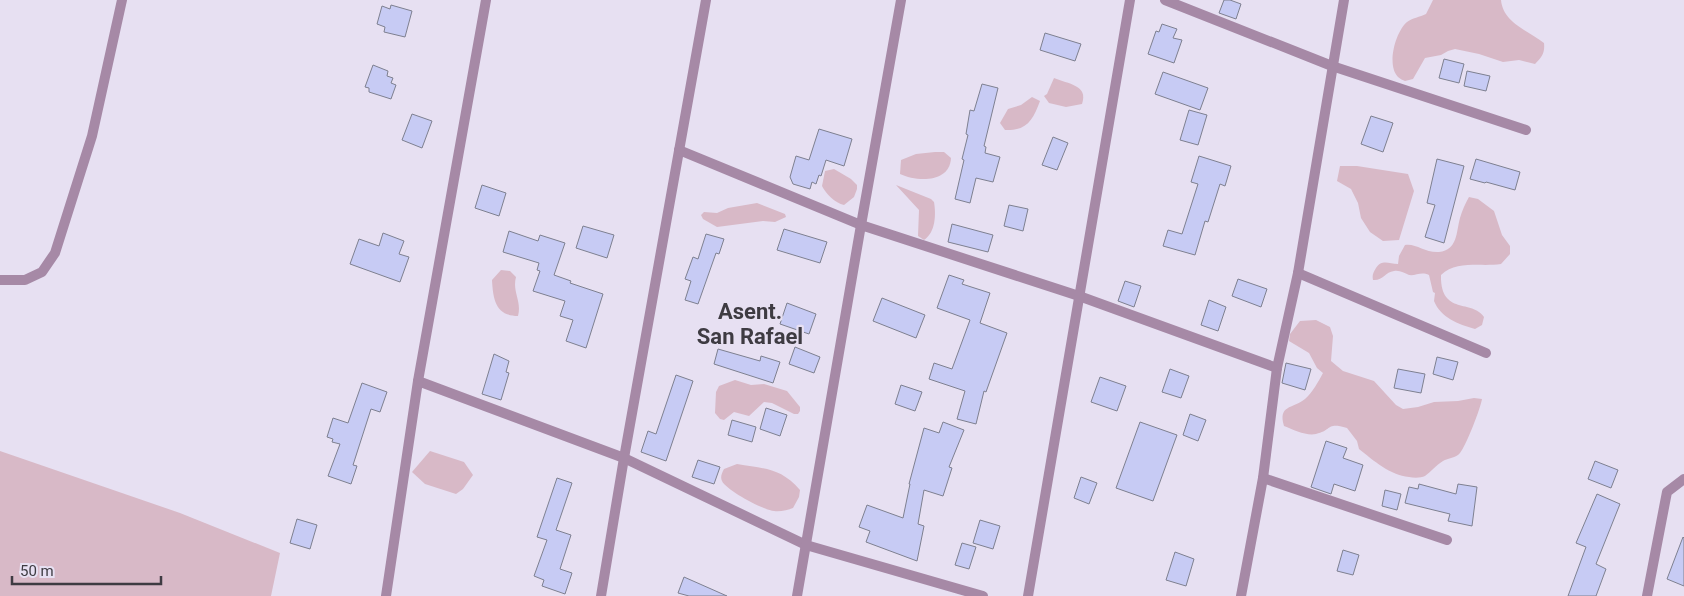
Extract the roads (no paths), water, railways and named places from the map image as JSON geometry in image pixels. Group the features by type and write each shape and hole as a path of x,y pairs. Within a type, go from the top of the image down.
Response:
{"street":[{"path":"0,280 25,280 42,272 55,253 92,136 122,0"},
{"path":"386,596 418,381 486,0"},
{"path":"601,596 706,0"},
{"path":"797,596 901,0"},
{"path":"1028,596 1130,0"},
{"path":"1165,0 1332,66 1526,130"},
{"path":"1241,596 1262,478 1277,368 1298,273 1344,0"},
{"path":"679,150 861,225 1079,296 1277,368"},
{"path":"1298,273 1486,353"},
{"path":"418,381 624,458 806,545 984,596"},
{"path":"1262,478 1447,540"},
{"path":"1647,596 1667,492 1684,479"}],"district":[{"name":"Asent. San Rafael","path":"750,324"}]}
